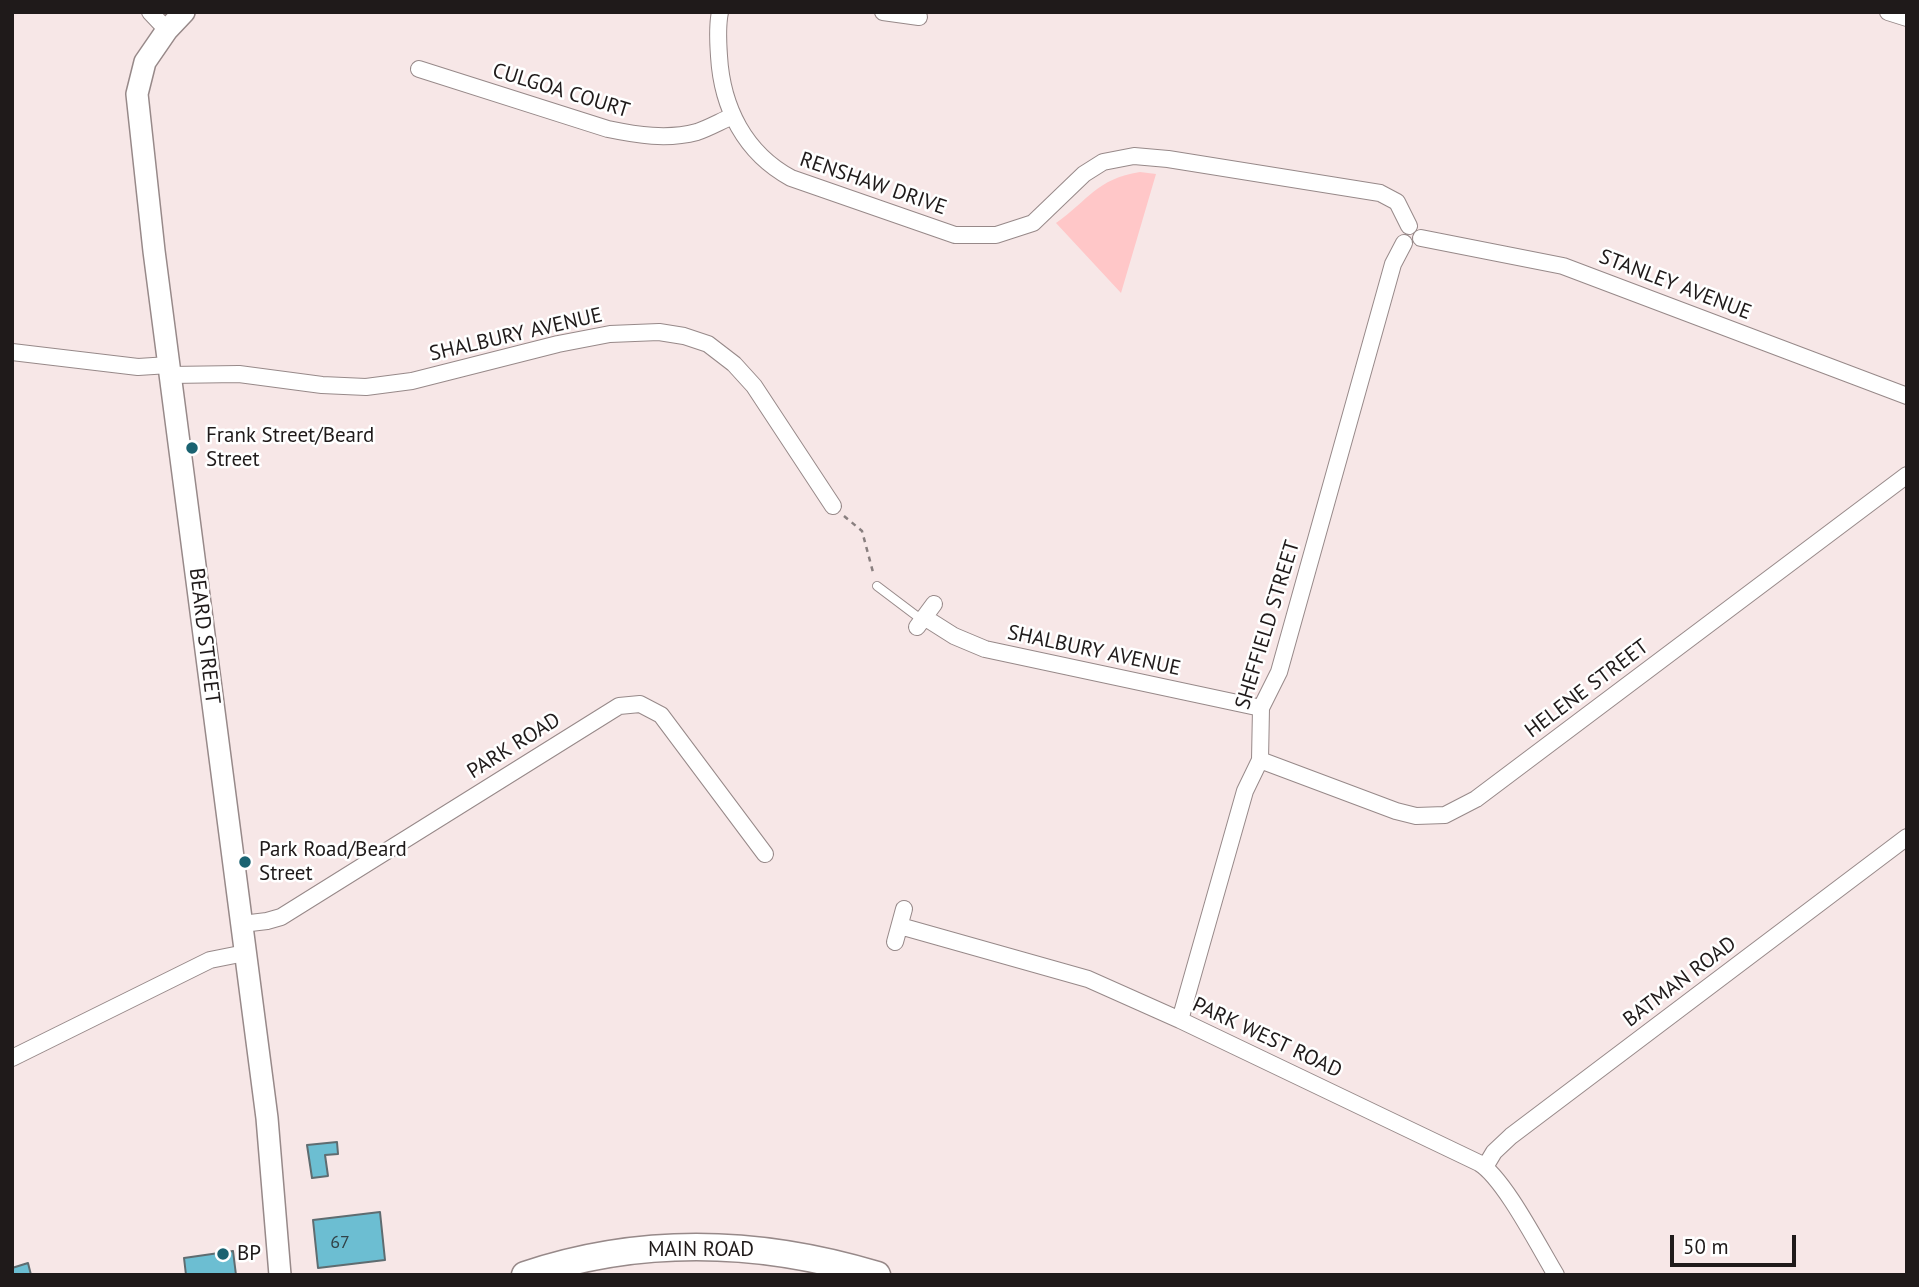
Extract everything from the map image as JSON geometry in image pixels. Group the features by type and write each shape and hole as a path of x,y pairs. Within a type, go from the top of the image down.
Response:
{"main road":[{"name":"MAIN ROAD","path":"525,1275 592,1257 678,1246 748,1248 817,1267 877,1275"}],"street":[{"path":"150,12 167,30"},
{"name":"BEARD STREET","path":"184,12 167,30 145,62 137,94 267,1118 280,1275"},
{"name":"RENSHAW DRIVE","path":"720,12 718,38 723,90 741,133 759,155 773,168 791,178 955,234 996,235 1033,223 1073,184 1103,162 1149,156 1380,193 1397,202 1409,226"},
{"path":"883,12 919,17"},
{"path":"1888,12 1907,18"},
{"name":"CULGOA COURT","path":"419,69 608,129 637,135 696,132 733,116"},
{"path":"1409,226 1418,228 1421,238 1415,245 1404,243 1401,238 1401,232 1409,226"},
{"name":"STANLEY AVENUE","path":"1421,238 1563,266 1907,396"},
{"name":"SHEFFIELD STREET","path":"1180,1020 1245,791 1260,760 1261,708 1279,672 1393,264 1404,243"},
{"name":"SHALBURY AVENUE","path":"12,352 138,367 366,387 412,381 558,344 610,334 659,332 684,336 708,344 734,364 754,386 833,506"},
{"name":"HELENE STREET","path":"1260,760 1406,814 1435,817 1453,812 1476,799 1907,475"},
{"path":"921,621 934,604"},
{"name":"SHALBURY AVENUE","path":"921,621 985,649 1261,708"},
{"name":"PARK ROAD","path":"242,924 281,916 619,706 640,704 661,715 765,854"},
{"name":"BATMAN ROAD","path":"1485,1167 1494,1152 1511,1136 1907,837"},
{"name":"PARK WEST ROAD","path":"895,942 902,918 1081,977 1180,1020 1455,1150 1485,1167 1502,1186 1556,1275"},
{"path":"12,1058 210,960 245,953"}],"lane":[{"name":"SHALBURY AVENUE","path":"877,586 921,621"}],"path":[{"path":"833,506 862,531 877,586"}],"shaded area":[{"path":"1140,172 1156,174 1121,293 1056,223 1103,185 1125,175"}],"building":[{"path":"337,1142 338,1154 325,1155 328,1176 312,1178 307,1145"},
{"path":"380,1212 385,1260 318,1268 313,1220"},
{"path":"233,1251 236,1275 186,1275 184,1258"},
{"path":"28,1263 31,1275 12,1275 12,1268"}],"place":[{"name":"Frank Street/Beard Street","path":"192,448"},
{"name":"Park Road/Beard Street","path":"245,862"},
{"name":"BP","path":"223,1254"}]}
